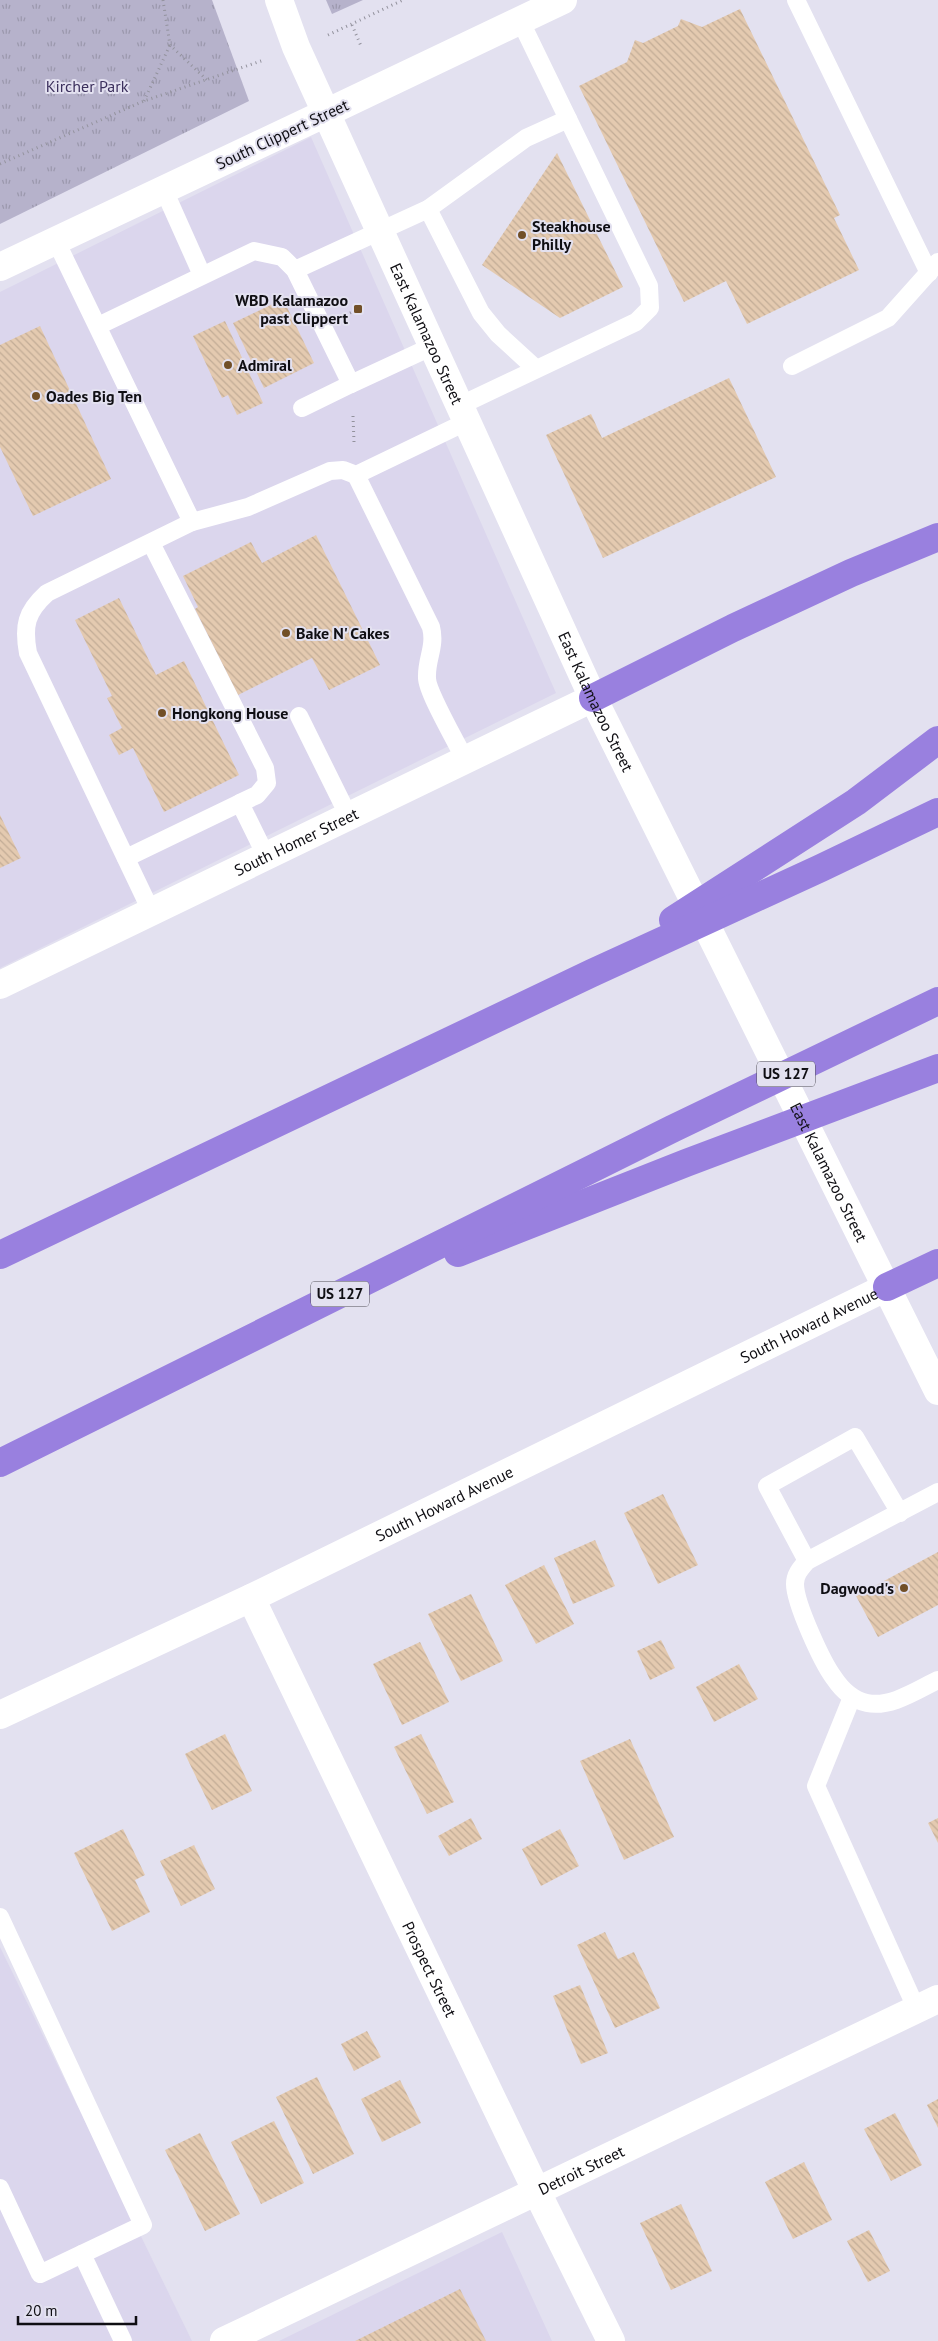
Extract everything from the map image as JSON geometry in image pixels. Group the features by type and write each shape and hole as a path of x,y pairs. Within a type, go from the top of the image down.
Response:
{"highway":[{"path":"593,698 850,573 938,537"},
{"path":"592,973 856,802 938,740"},
{"path":"0,1255 592,973 938,812"},
{"name":"US 127","path":"4,1461 672,1129 938,1001"},
{"path":"4,1461 444,1259 686,1163 930,1071"},
{"path":"887,1287 938,1263"}],"street":[{"name":"East Kalamazoo Street","path":"279,0 296,47 593,698 938,1391"},
{"name":"South Clippert Street","path":"0,267 563,0"},
{"name":"South Homer Street","path":"0,985 593,698"},
{"name":"South Howard Avenue","path":"0,1715 251,1598 887,1287"},
{"name":"Prospect Street","path":"251,1598 536,2190 611,2341"},
{"name":"Detroit Street","path":"224,2341 927,2004"}],"lane":[{"path":"792,366 888,318 934,268 796,0"},
{"path":"356,475 462,414 536,368 636,322 650,308 648,286 520,20"},
{"path":"295,270 428,209 526,138 568,119"},
{"path":"164,190 202,275"},
{"path":"428,209 481,313 498,334 536,368"},
{"path":"56,241 192,522"},
{"path":"98,326 254,251 282,257 295,270 351,384"},
{"path":"302,408 433,346"},
{"path":"151,911 28,653 24,632 34,605 47,593 192,522 248,507 330,471 343,470 356,475 431,627 434,640 426,678 430,690 465,760"},
{"path":"126,858 257,795 267,783 264,768 151,543"},
{"path":"299,716 348,816"},
{"path":"240,803 266,856"},
{"path":"807,1561 767,1486 855,1437 900,1513"},
{"path":"938,1492 807,1561 797,1572 794,1583 812,1636 834,1679 852,1697 868,1703 884,1703 938,1680"},
{"path":"852,1697 816,1786 927,2004"},
{"path":"0,1916 143,2225 40,2274 0,2188"},
{"path":"82,2254 123,2341"}],"path":[{"path":"144,101 170,45 163,0"},
{"path":"336,32 404,0"},
{"path":"352,25 361,46"},
{"path":"170,45 207,80"},
{"path":"0,164 144,101 245,68"},
{"path":"350,313 358,309"},
{"path":"351,384 356,475"}],"shaded area":[{"path":"311,137 556,693 0,968 0,292"},
{"path":"0,1947 192,2341 0,2341"},
{"path":"502,2232 552,2341 279,2341"}],"green space":[{"name":"Kircher Park","path":"0,0 212,0 249,101 0,224"},
{"path":"326,0 363,0 332,14"}],"building":[{"path":"740,9 840,215 834,218 859,270 747,324 726,281 684,302 579,86 627,62 635,40 643,43 678,26 681,19 702,27"},
{"path":"557,153 623,287 560,318 482,265"},
{"path":"283,299 314,363 264,388 233,323"},
{"path":"225,321 263,403 237,415 228,395 222,398 193,336"},
{"name":"Oades Big Ten","path":"40,326 111,479 33,516 0,447 0,345"},
{"path":"729,378 776,477 603,558 546,435 591,414 602,438"},
{"name":"Bake N' Cakes","path":"316,535 380,665 329,690 312,658 238,695 195,609 198,607 183,576 251,542 262,563"},
{"name":"Hongkong House","path":"119,598 156,675 184,661 239,775 164,812 133,748 119,755 109,735 122,728 107,698 112,696 75,620"},
{"path":"0,815 21,858 0,868"},
{"path":"663,1494 698,1565 658,1584 624,1513"},
{"path":"595,1540 615,1586 573,1604 554,1558"},
{"path":"938,1552 938,1605 878,1637 856,1596"},
{"path":"544,1565 574,1624 536,1644 505,1585"},
{"path":"471,1594 503,1661 461,1681 428,1614"},
{"path":"661,1640 675,1668 650,1680 637,1651"},
{"path":"420,1642 449,1702 402,1725 373,1664"},
{"path":"739,1664 758,1699 714,1722 696,1687"},
{"path":"225,1734 252,1791 212,1810 185,1754"},
{"path":"421,1734 454,1802 427,1814 394,1747"},
{"path":"630,1739 674,1837 624,1860 580,1761"},
{"path":"471,1818 482,1839 449,1856 438,1836"},
{"path":"938,1818 938,1843 928,1823"},
{"path":"123,1829 145,1875 135,1880 150,1912 112,1931 74,1853"},
{"path":"560,1829 579,1866 541,1886 522,1849"},
{"path":"194,1845 215,1889 181,1906 160,1861"},
{"path":"605,1932 618,1959 634,1952 660,2008 615,2028 577,1945"},
{"path":"580,1985 608,2053 581,2064 553,1996"},
{"path":"367,2031 381,2057 354,2071 341,2044"},
{"path":"317,2077 354,2154 313,2174 276,2097"},
{"path":"400,2080 421,2123 382,2142 361,2099"},
{"path":"938,2099 938,2128 927,2105"},
{"path":"895,2113 922,2165 891,2181 864,2129"},
{"path":"274,2121 304,2183 261,2204 231,2142"},
{"path":"200,2133 240,2214 205,2231 165,2150"},
{"path":"804,2162 832,2220 793,2239 765,2182"},
{"path":"681,2204 712,2271 671,2290 640,2223"},
{"path":"869,2230 890,2271 868,2282 847,2241"},
{"path":"460,2289 486,2341 355,2341"}],"place":[{"name":"Steakhouse Philly","path":"522,235"},
{"name":"WBD Kalamazoo past Clippert","path":"358,309"},
{"name":"Admiral","path":"228,365"},
{"name":"Oades Big Ten","path":"36,396"},
{"name":"Bake N' Cakes","path":"286,633"},
{"name":"Hongkong House","path":"162,713"},
{"name":"Dagwood's","path":"904,1588"}]}
